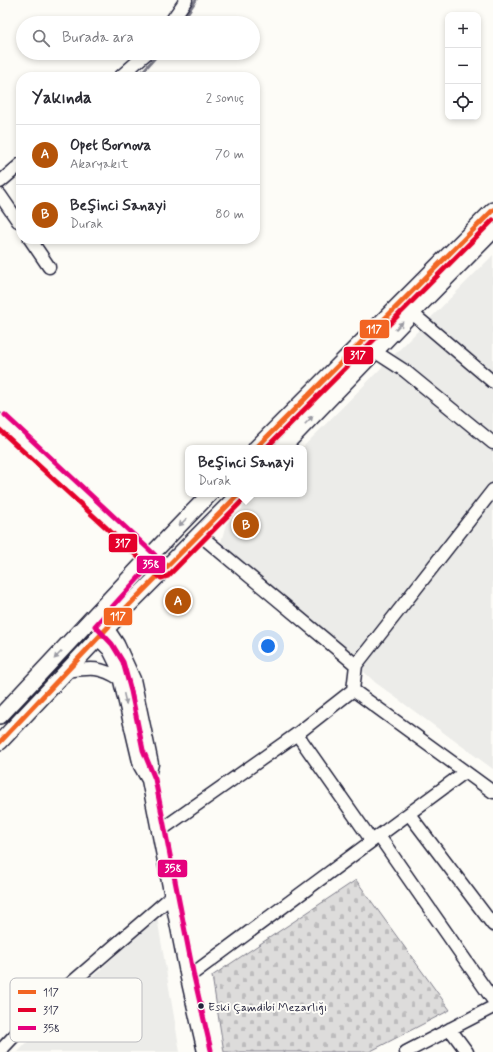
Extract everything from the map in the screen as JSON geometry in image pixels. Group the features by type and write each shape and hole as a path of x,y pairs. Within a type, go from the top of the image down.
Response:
{"main road":[{"path":"259,445 493,210"},
{"path":"285,445 374,351 493,231"},
{"path":"0,716 90,622 148,557 207,497"},
{"path":"0,742 163,570 200,535 236,497"},
{"path":"90,622 103,634"}],"street":[{"path":"175,16 186,0"},
{"path":"126,72 139,60"},
{"path":"0,182 16,168"},
{"path":"0,195 16,217"},
{"path":"33,244 49,267"},
{"path":"412,313 493,382"},
{"path":"374,351 405,371 493,444"},
{"path":"0,420 163,570"},
{"path":"158,832 297,734 353,690 356,665 493,490"},
{"path":"200,535 356,665"},
{"path":"103,634 116,664 140,766 148,780 187,978 204,1052"},
{"path":"103,634 126,658 134,679 152,764 148,780"},
{"path":"67,671 98,668 107,670 120,679"},
{"path":"353,690 493,792"},
{"path":"297,734 376,838 493,1000"},
{"path":"187,978 465,772"},
{"path":"409,814 493,925"},
{"path":"77,978 171,897"},
{"path":"406,1052 493,1007"},
{"path":"450,1029 467,1052"},
{"path":"0,1051 10,1040"}],"shaded area":[{"path":"493,255 493,769 376,683 221,542 226,524 253,497 307,497 307,445 305,445"},
{"path":"157,917 180,1052 18,1052 27,1042 142,1042 142,978 91,978"}],"green space":[{"path":"356,880 450,1010 369,1052 224,1052 212,976"}],"waterway":[{"path":"186,16 196,0"},
{"path":"142,72 153,60"}],"transit line":[{"name":"117","path":"259,445 493,210"},
{"name":"317","path":"269,445 493,220"},
{"name":"358","path":"5,415 155,555 153,562 95,626 112,644 123,662 131,691 143,750 155,779 194,977 211,1050"},
{"name":"317","path":"0,430 161,578 168,576 244,499"},
{"name":"117","path":"0,742 127,607 236,497"}],"place":[{"name":"Beşinci Sanayi","path":"246,525"},
{"name":"Opet Bornova","path":"178,601"},
{"name":"Eski Çamdibi Mezarlığı","path":"201,1006"}]}
